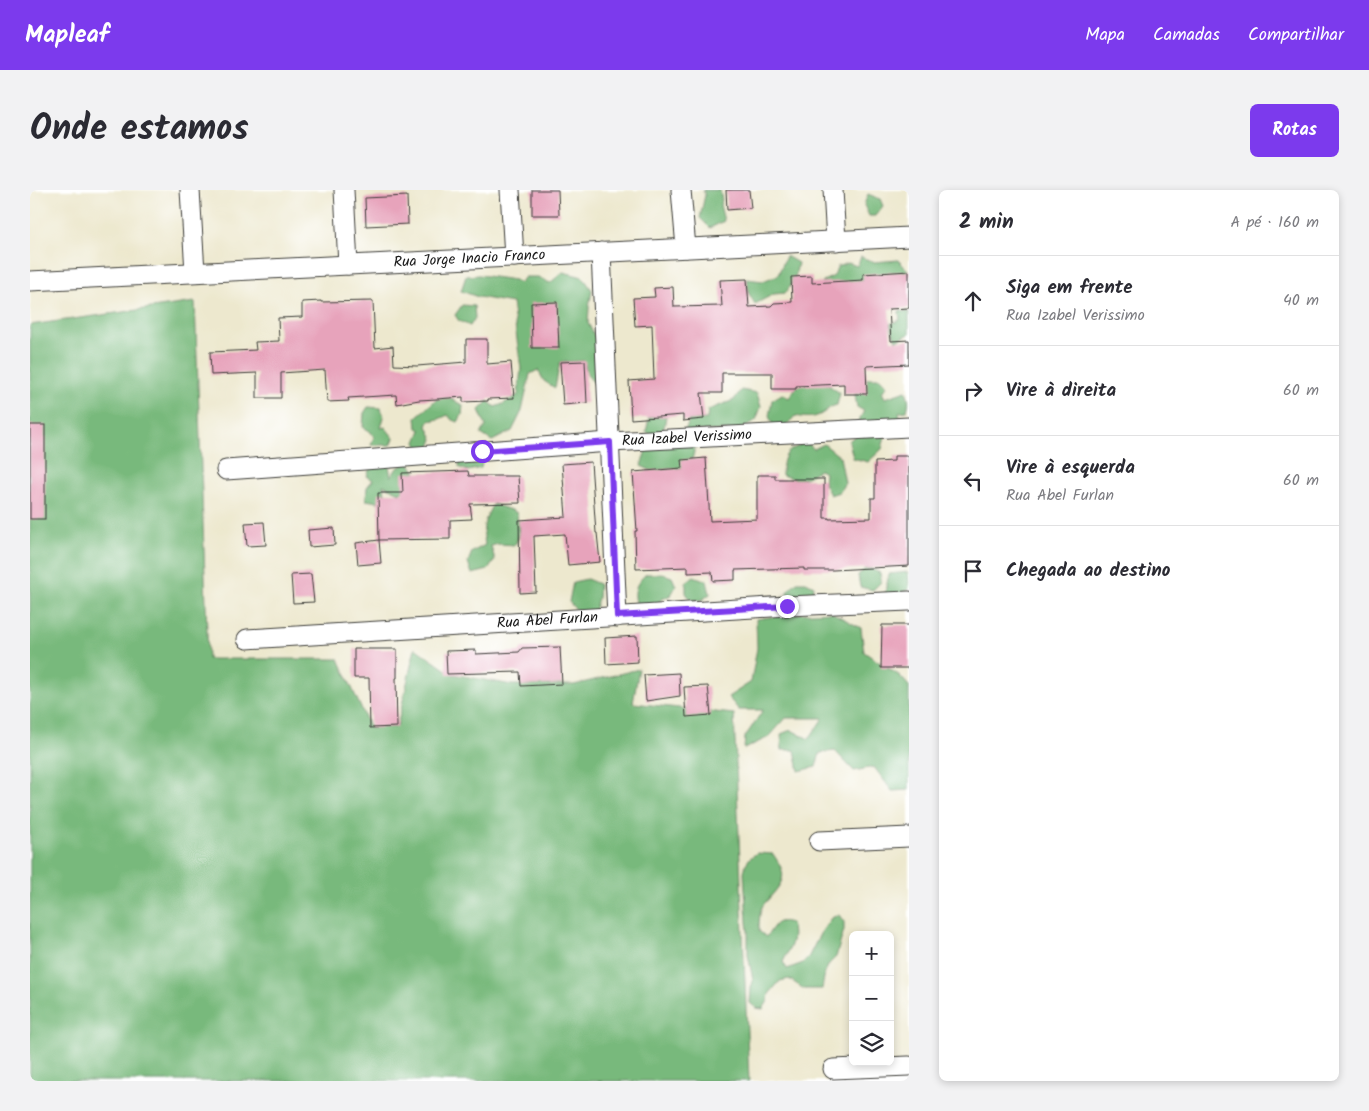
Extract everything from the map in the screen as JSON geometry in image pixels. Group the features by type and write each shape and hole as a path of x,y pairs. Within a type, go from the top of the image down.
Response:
{"street":[{"path":"190,190 195,272"},
{"path":"344,190 348,265"},
{"path":"510,190 514,257"},
{"path":"682,190 686,248"},
{"path":"833,190 836,241"},
{"name":"Rua Jorge Inacio Franco","path":"30,281 909,237"},
{"path":"601,252 617,616"},
{"name":"Rua Izabel Verissimo","path":"226,470 610,442 909,427"},
{"name":"Rua Abel Furlan","path":"247,639 617,616 909,601"},
{"path":"819,841 909,837"},
{"path":"833,1069 909,1066"}],"green space":[{"path":"703,190 720,190 722,200 720,205 724,221 710,228 700,218 705,195"},
{"path":"868,194 880,199 883,206 875,216 869,216 864,205"},
{"path":"786,256 798,263 795,277 786,293 774,294 755,304 748,292 747,279 763,281 778,275"},
{"path":"861,257 874,262 898,260 909,271 862,280 818,292 823,281 834,276 837,267 848,263 857,266"},
{"path":"563,272 583,277 592,290 588,323 595,337 599,353 600,370 594,383 588,376 584,361 560,362 555,388 544,381 538,370 530,374 522,411 512,431 492,441 481,434 486,426 479,410 488,401 495,407 518,395 521,369 512,303 478,297 461,291 466,276 479,275 515,280 519,283 525,277 538,277 550,283"},
{"path":"195,302 208,659 339,659 370,728 397,727 415,648 452,674 512,685 574,685 639,669 633,703 734,714 749,1081 30,1081 30,325"},
{"path":"462,305 474,306 475,318 470,326 459,321 455,315"},
{"path":"899,311 909,312 909,334 896,341 890,324 900,320"},
{"path":"866,378 880,378 887,386 882,392 885,398 906,391 908,396 907,411 899,412 898,433 885,436 882,449 868,462 853,458 849,441 858,433 859,422 864,411 857,407 855,395"},
{"path":"801,380 827,384 840,393 837,405 813,417 795,416 783,429 773,426 769,416 772,400 782,394 789,398"},
{"path":"741,390 757,393 761,407 756,420 741,430 685,431 689,420 707,419 708,410 734,400"},
{"path":"455,393 452,400 463,405 462,415 458,422 452,420 448,415 429,421 427,426 433,439 430,447 419,448 416,442 421,430 417,428 416,417 437,399"},
{"path":"368,407 381,408 384,417 381,428 385,427 394,438 391,445 371,445 374,437 370,431 363,427 364,413"},
{"path":"666,416 664,428 654,436 646,432 649,418"},
{"path":"693,438 694,452 690,467 652,471 641,466 646,450 656,440"},
{"path":"807,443 814,449 824,444 840,457 845,483 839,492 830,495 824,483 825,473 819,470 801,479 793,479 782,475 787,453"},
{"path":"460,454 483,459 481,468 468,471 459,467"},
{"path":"372,462 389,466 391,477 397,468 409,462 416,473 400,493 383,485 385,493 378,502 366,500 367,487 373,480 367,476"},
{"path":"493,504 517,513 519,536 515,545 498,544 491,546 495,560 488,570 472,574 468,562 472,552 485,545 484,523"},
{"path":"865,569 871,569 880,573 881,582 873,590 860,587 858,575"},
{"path":"908,572 909,589 895,597 885,593 889,574"},
{"path":"646,574 663,574 672,577 676,586 671,595 661,599 658,606 636,603 636,587"},
{"path":"694,576 707,581 710,594 702,600 691,600 686,593 686,582"},
{"path":"587,579 599,584 598,598 594,612 578,612 569,602 573,582"},
{"path":"797,582 806,582 814,586 812,598 787,603 788,590"},
{"path":"831,612 861,628 864,652 900,676 909,686 909,790 892,791 874,767 854,771 835,751 820,753 816,767 799,771 795,750 782,750 781,734 791,730 809,739 823,718 786,718 769,737 744,749 745,737 763,710 739,710 728,697 751,682 757,648 756,619 792,614"},
{"path":"757,853 773,854 782,870 783,875 780,884 762,907 759,931 766,937 778,922 791,923 793,939 783,962 787,969 803,963 831,918 839,915 844,922 844,930 836,957 829,964 825,972 822,989 804,989 789,979 780,981 769,994 768,1001 763,1009 756,1008 750,1003 753,980 748,955 744,873 745,865"}],"building":[{"path":"532,190 558,190 559,215 532,215"},
{"path":"726,190 749,190 751,208 727,210"},
{"path":"407,196 408,224 366,226 365,198"},
{"path":"909,271 909,308 889,309 891,341 909,340 909,364 866,366 867,394 844,394 844,384 796,386 796,389 772,389 772,373 722,373 722,393 701,393 704,419 683,421 683,415 631,419 629,381 654,379 652,325 635,326 633,298 655,297 654,288 673,287 674,307 722,306 720,280 747,279 749,307 771,306 774,303 792,302 791,277 812,276 812,283 863,280 863,274"},
{"path":"373,301 375,348 393,346 394,365 417,366 466,362 466,339 487,339 487,364 511,362 514,398 463,402 463,397 419,400 397,404 396,395 348,398 349,401 327,402 325,370 281,373 281,398 257,398 257,373 211,375 210,352 256,350 255,342 279,341 278,318 302,317 302,302"},
{"path":"557,302 559,348 532,348 531,303"},
{"path":"585,361 587,403 563,405 560,362"},
{"path":"30,425 45,425 45,519 30,519"},
{"path":"894,456 909,456 909,566 833,570 804,570 804,568 735,570 735,580 713,581 712,572 688,573 688,567 636,569 635,531 637,531 633,472 682,468 681,460 706,458 710,521 757,519 757,475 775,475 775,479 824,479 824,518 871,518 871,498 875,498 875,462 894,461"},
{"path":"591,462 600,562 568,565 565,534 534,536 536,592 520,593 519,520 566,517 562,464"},
{"path":"468,471 469,476 518,476 520,503 470,504 472,519 450,520 450,539 379,540 378,493 403,493 402,473"},
{"path":"264,522 266,545 247,546 245,523"},
{"path":"334,528 335,545 309,547 308,530"},
{"path":"379,540 381,563 358,565 356,543"},
{"path":"311,574 314,602 293,603 291,575"},
{"path":"882,625 909,625 909,668 881,668"},
{"path":"637,636 638,662 606,664 605,638"},
{"path":"560,647 562,684 521,686 520,672 447,674 446,651 476,650 476,654 519,652 522,648"},
{"path":"354,649 397,649 397,727 370,728 369,678 354,678"},
{"path":"679,673 680,696 646,701 644,675"},
{"path":"708,686 711,715 686,717 684,687"}],"route":[{"path":"482,451 610,442 617,616 787,606"}]}
